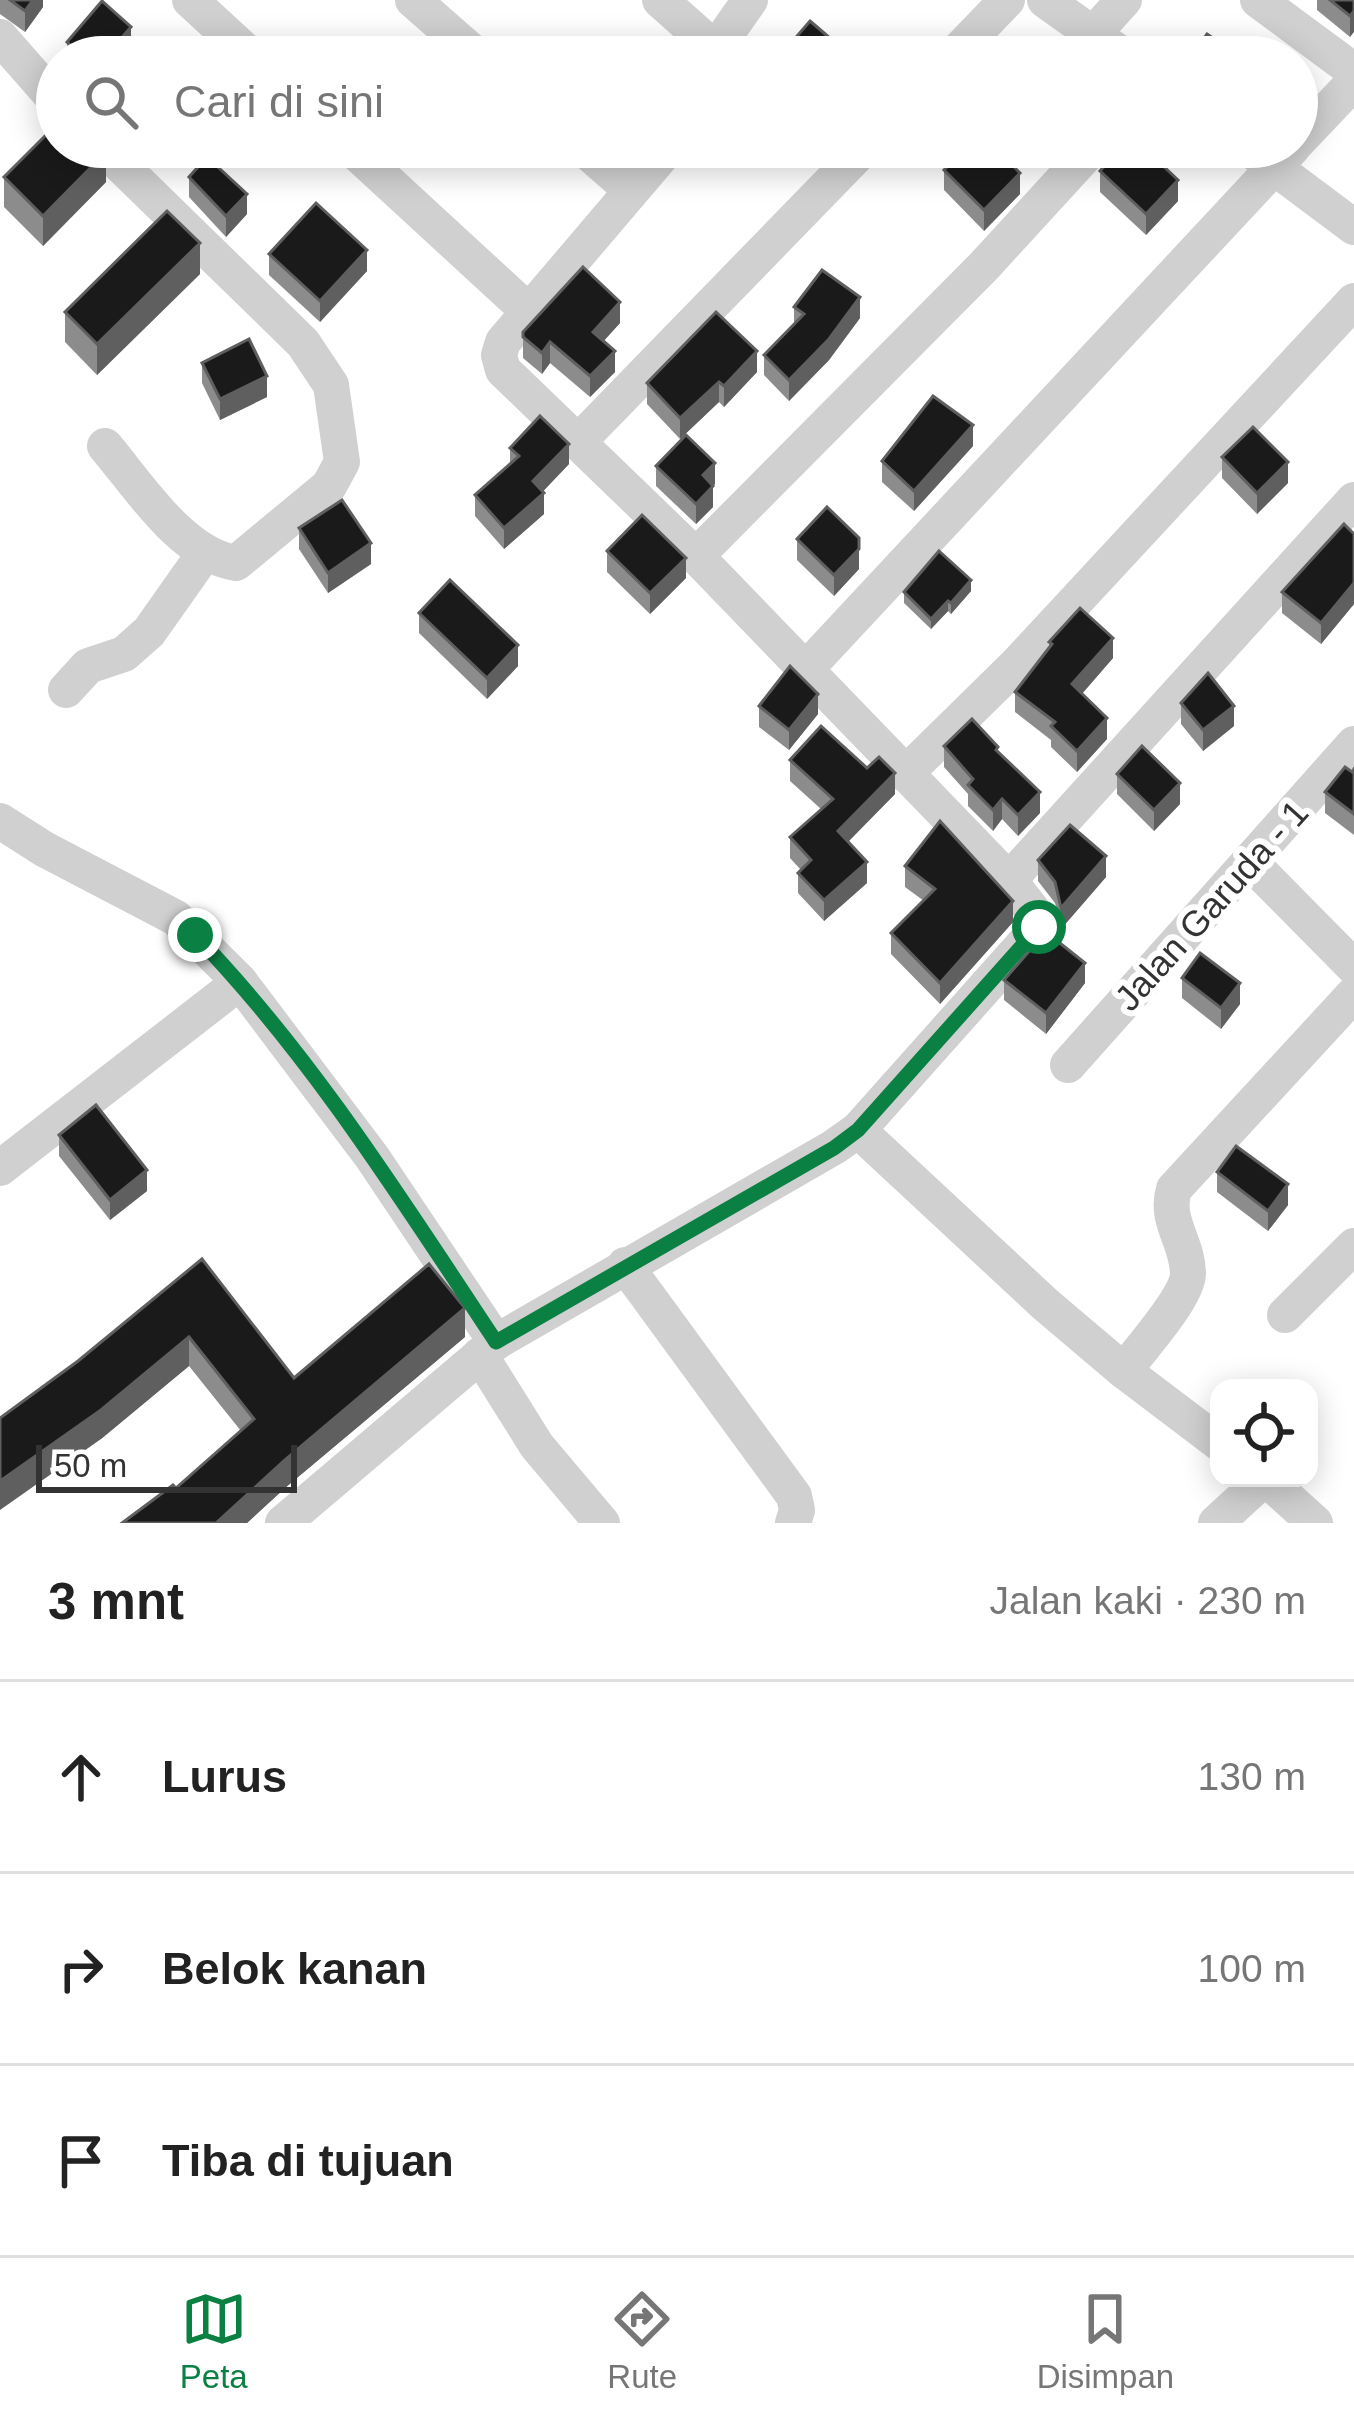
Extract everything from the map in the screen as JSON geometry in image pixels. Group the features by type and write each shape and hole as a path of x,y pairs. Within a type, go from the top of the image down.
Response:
{"street":[{"path":"190,0 229,36"},
{"path":"412,0 454,36"},
{"path":"660,0 695,36"},
{"path":"724,36 750,0"},
{"path":"972,36 1007,0"},
{"path":"1046,0 1098,36"},
{"path":"1094,33 1124,0"},
{"path":"1258,0 1307,36"},
{"path":"0,37 36,78"},
{"path":"1318,44 1354,71"},
{"path":"1318,115 1354,82"},
{"path":"105,446 192,546 236,563 329,486 342,462 331,385 303,343 124,168"},
{"path":"373,168 527,310"},
{"path":"606,168 631,190"},
{"path":"283,1523 488,1349 858,1130 1039,927 1037,916 1009,880 696,556 503,370 503,342 650,168"},
{"path":"578,442 845,168"},
{"path":"696,556 985,265 1075,168"},
{"path":"805,670 1263,168"},
{"path":"1295,168 1354,227"},
{"path":"905,774 1018,663 1354,302"},
{"path":"1009,880 1354,500"},
{"path":"66,690 88,666 124,654 149,632 204,554"},
{"name":"Jalan Garuda - 1","path":"1068,1065 1354,744"},
{"path":"0,820 44,849 176,918 240,982 372,1157 488,1349 537,1447 602,1523"},
{"path":"1249,861 1354,967"},
{"path":"0,1168 240,982"},
{"path":"1124,1371 1184,1289 1186,1261 1169,1204 1174,1189 1354,994"},
{"path":"858,1130 1046,1304 1210,1436"},
{"path":"1285,1315 1354,1246"},
{"path":"625,1265 794,1496 794,1523"},
{"path":"1216,1523 1264,1478 1315,1523"}],"building":[{"path":"10,0 33,0 25,11"},
{"path":"1330,0 1354,0 1354,11 1350,16"},
{"path":"102,1 131,27 123,36 72,36"},
{"path":"810,21 828,36 797,36"},
{"path":"36,145 36,168 90,168 43,216 4,177"},
{"path":"197,168 219,168 247,194 226,216 189,177"},
{"path":"1015,168 1020,173 984,210 944,170"},
{"path":"1165,168 1178,180 1146,214 1100,171"},
{"path":"316,203 367,250 320,301 269,254"},
{"path":"167,211 200,243 97,344 65,312"},
{"path":"583,267 620,302 593,332 615,351 590,376 550,342 542,353 523,337"},
{"path":"822,270 860,297 829,339 789,380 764,355 804,314 794,307"},
{"path":"716,312 757,351 724,386 719,382 680,418 647,383"},
{"path":"249,339 267,376 220,399 202,363"},
{"path":"933,396 973,425 914,491 882,461"},
{"path":"540,416 569,444 533,481 544,493 504,528 475,495 519,456 510,448"},
{"path":"1253,427 1288,462 1257,493 1222,457"},
{"path":"686,435 715,463 703,475 713,486 696,504 656,466"},
{"path":"342,500 371,543 328,573 299,528"},
{"path":"827,507 859,538 859,549 834,575 797,539"},
{"path":"642,515 686,558 650,593 607,551"},
{"path":"1344,524 1354,534 1354,583 1321,623 1282,592"},
{"path":"939,551 971,580 931,619 904,592"},
{"path":"450,580 518,645 487,678 419,613"},
{"path":"1080,608 1113,638 1072,684 1107,718 1077,751 1051,726 1055,722 1015,692 1052,644 1049,642"},
{"path":"790,666 818,694 789,730 759,706"},
{"path":"1208,673 1234,706 1203,730 1181,703"},
{"path":"972,719 1040,792 1018,815 1002,799 993,810 968,785 973,779 944,746"},
{"path":"821,726 867,768 879,757 895,773 838,831 867,862 824,900 798,873 811,860 790,837 833,799 790,760"},
{"path":"1142,746 1180,783 1154,810 1117,774"},
{"path":"1345,767 1354,769 1354,814 1325,792"},
{"path":"940,821 1013,901 940,983 891,933 935,889 905,866"},
{"path":"1070,825 1106,856 1061,908 1055,882 1038,860"},
{"path":"1046,932 1085,963 1046,1013 1004,980"},
{"path":"1200,953 1240,983 1221,1008 1182,978"},
{"path":"96,1105 147,1170 110,1200 59,1135"},
{"path":"1236,1146 1288,1184 1268,1211 1217,1172"},
{"path":"202,1259 294,1378 429,1264 465,1308 216,1523 122,1523 173,1485 176,1488 254,1419 189,1337 101,1410 0,1481 0,1418"}],"route":[{"path":"195,935 240,982 372,1157 496,1342 858,1130 1039,927"}]}
